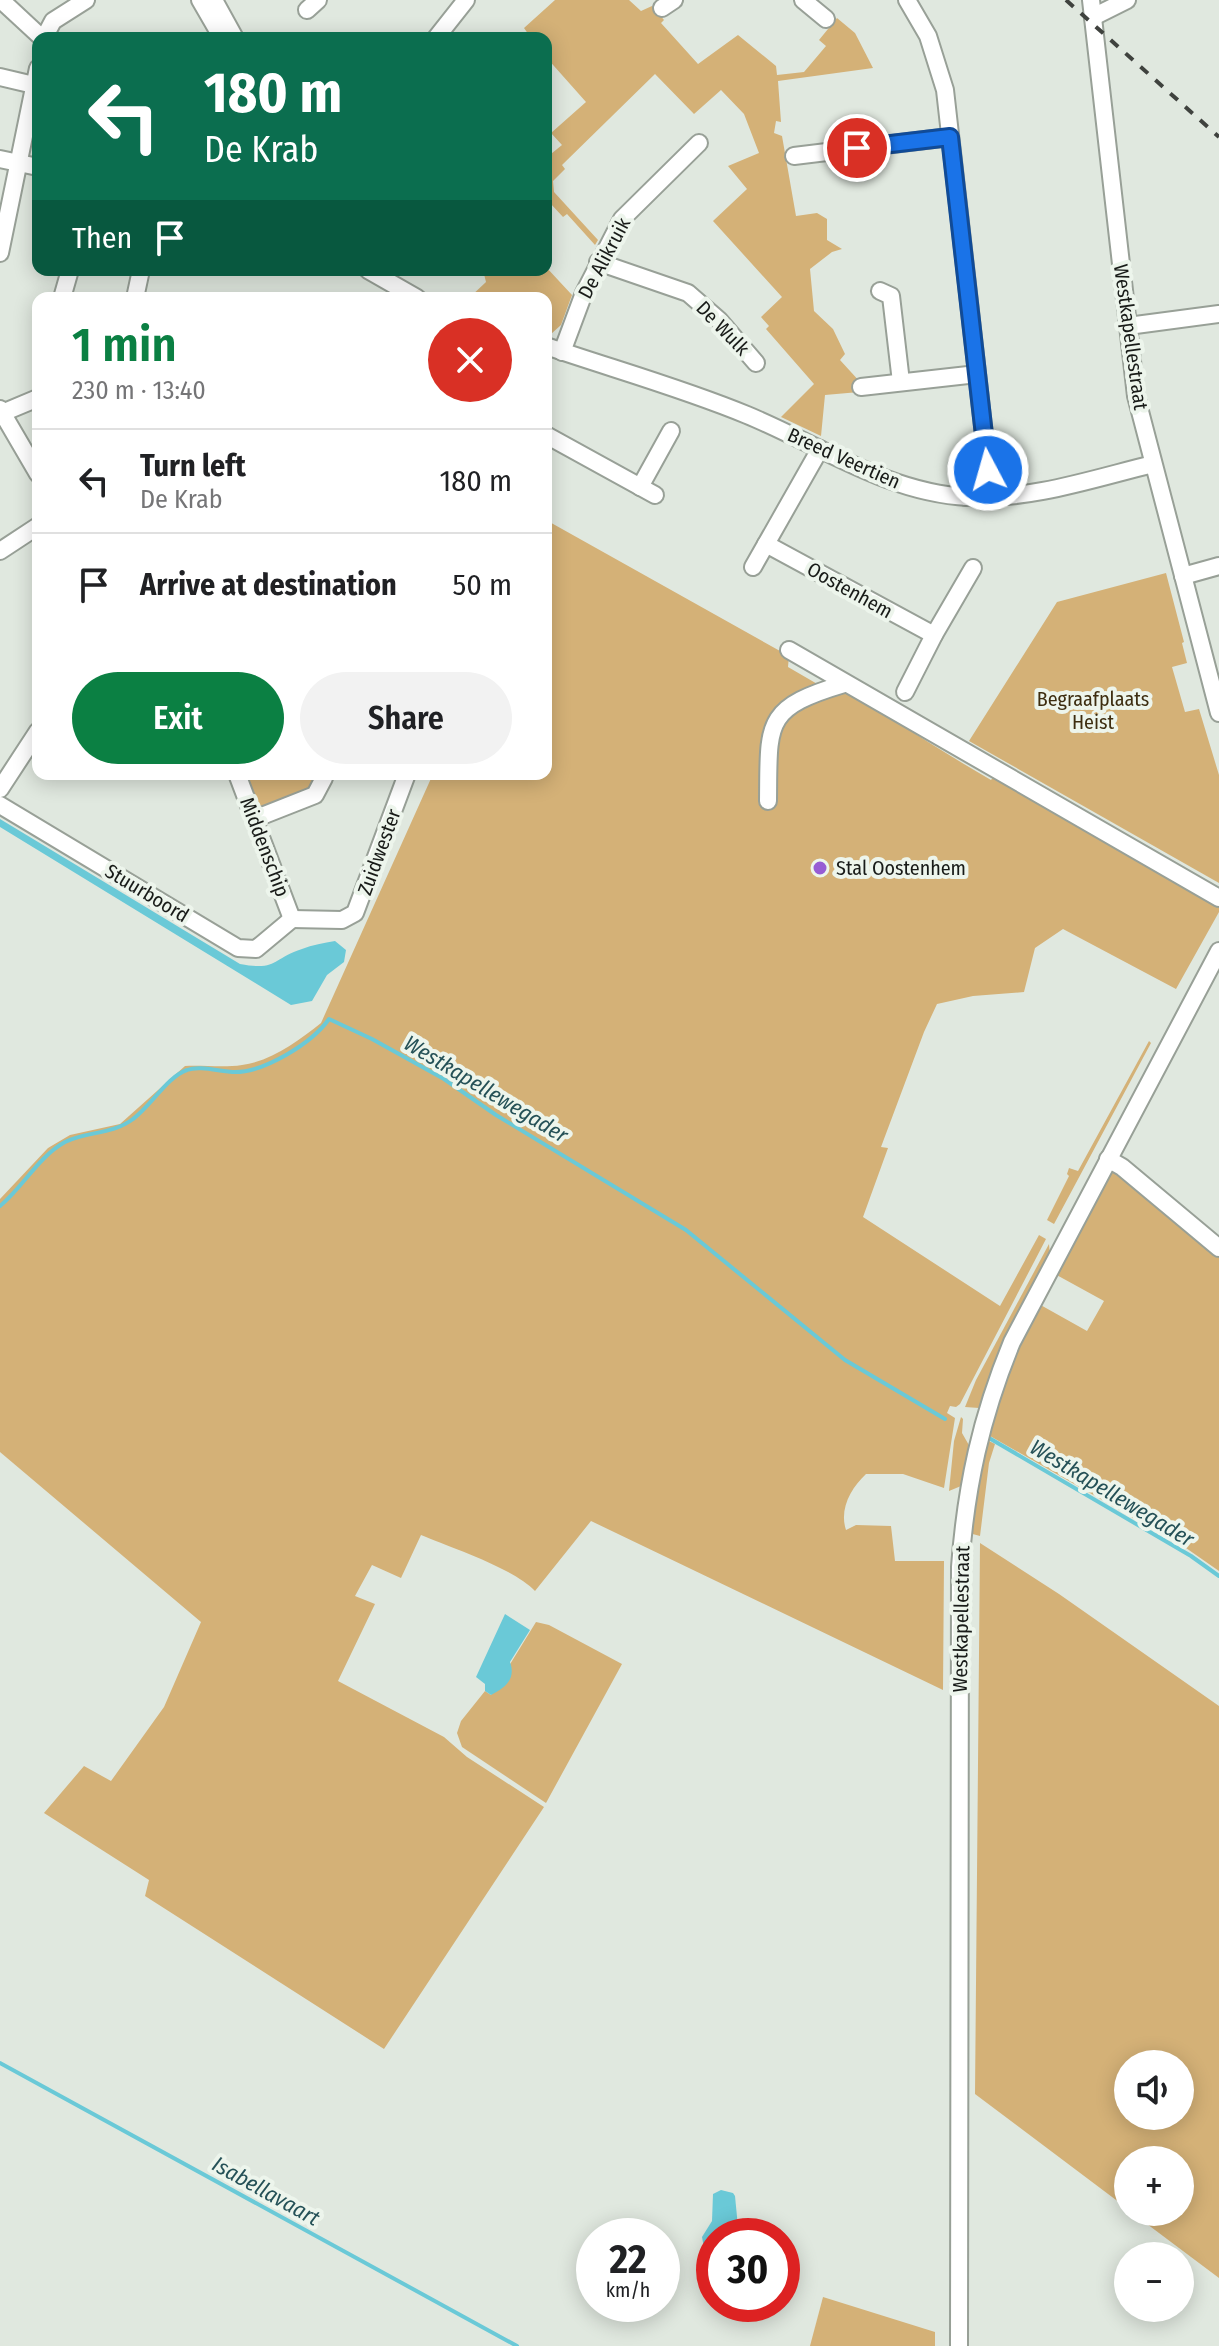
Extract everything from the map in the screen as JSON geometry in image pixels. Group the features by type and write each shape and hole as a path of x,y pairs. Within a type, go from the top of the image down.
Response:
{"street":[{"path":"1,0 36,32"},
{"path":"47,32 53,21 86,0"},
{"path":"200,0 219,32"},
{"path":"214,0 232,32"},
{"path":"443,32 466,0"},
{"path":"803,0 826,19"},
{"path":"907,0 928,36 945,90 988,470 1006,496"},
{"path":"1092,8 1127,0"},
{"name":"Westkapellestraat","path":"1092,8 1136,396 1219,713"},
{"path":"0,77 32,80"},
{"path":"0,253 32,104"},
{"path":"794,156 950,137"},
{"name":"De Alikruik","path":"554,349 611,236 633,205 699,143"},
{"path":"0,159 32,166"},
{"name":"De Wulk","path":"598,262 688,293 706,306 756,363"},
{"path":"378,276 406,292"},
{"path":"880,291 891,296 901,382"},
{"path":"1128,326 1219,314"},
{"name":"Breed Veertien","path":"554,349 726,406 873,475 902,485 966,497 1006,496 1048,490 1153,464"},
{"path":"861,387 977,374"},
{"path":"32,400 1,411 32,464"},
{"path":"552,438 647,491 671,431"},
{"path":"753,567 820,449"},
{"path":"966,497 988,470"},
{"path":"0,551 32,530"},
{"name":"Oostenhem","path":"766,544 934,635"},
{"path":"1183,576 1219,566"},
{"path":"905,692 973,568"},
{"path":"789,650 1219,898"},
{"path":"768,801 768,744 781,713 791,703 812,693 844,684"},
{"path":"0,789 32,740"},
{"name":"Middenschip","path":"239,780 292,919"},
{"path":"254,819 315,795 323,780"},
{"name":"Zuidwester","path":"292,919 342,920 355,913 405,780"},
{"name":"Stuurboord","path":"0,805 238,948 248,951 256,949 292,919"},
{"name":"Westkapellestraat","path":"959,2346 960,1567 967,1498 979,1435 1012,1342 1219,951"},
{"path":"1108,1159 1122,1167 1219,1248"}],"green space":[{"path":"555,0 629,0 641,11 652,6 664,20 661,23 698,64 738,35 776,66 777,75 804,72 826,46 819,40 837,18 855,33 873,68 778,81 781,122 776,121 774,133 782,136 796,216 817,213 827,219 827,240 842,249 832,252 810,269 814,311 833,329 845,354 840,360 861,383 859,392 825,395 821,436 781,417 814,384 766,329 769,326 761,317 782,297 713,221 747,189 728,166 759,153 744,114 721,90 694,114 655,74 562,165 565,169 553,181 554,192 598,240 595,245 567,214 563,217 552,205 552,153 562,145 552,132 586,102 552,64 552,32 527,32 524,28"},
{"path":"552,273 572,295 561,325 552,333 552,292 475,292 486,282 484,276 552,276"},
{"path":"552,523 789,656 788,667 819,685 832,682 991,780 995,775 1219,904 1219,912 1176,989 1063,929 1035,948 1024,992 973,996 937,1004 881,1147 888,1148 863,1217 1000,1306 1039,1235 1046,1239 960,1404 950,1406 947,1413 955,1418 944,1488 903,1474 866,1474 851,1492 845,1507 846,1530 856,1525 891,1526 895,1561 944,1561 943,1690 591,1521 535,1591 512,1574 421,1535 401,1578 372,1565 355,1596 375,1604 338,1681 444,1737 467,1757 544,1807 384,2049 145,1896 149,1880 44,1813 84,1766 111,1781 164,1707 201,1622 0,1452 0,1199 48,1148 70,1135 120,1124 185,1066 253,1063 284,1049 321,1023 430,780 552,780"},
{"name":"Begraafplaats Heist","path":"1166,573 1187,663 1172,667 1185,712 1199,709 1219,775 1219,883 969,741 1057,602"},
{"path":"249,780 316,780 311,789 259,809"},
{"path":"1149,1041 1151,1043 1054,1224 1047,1220 1069,1176 1069,1168 1078,1171"},
{"path":"1114,1171 1219,1255 1219,1571 1186,1548 990,1436 989,1441 995,1444 989,1463 980,1536 969,1533 979,1468 1009,1365 1037,1303 1087,1331 1104,1301 1053,1273 1106,1174"},
{"path":"1049,1244 1050,1255 979,1408 965,1407 976,1380"},
{"path":"961,1417 962,1433 970,1447 961,1486 949,1491 954,1441"},
{"path":"980,1543 1219,1706 1219,2278 1194,2259 1194,2242 1171,2242 1150,2226 1194,2226 1194,2146 1114,2146 1114,2198 975,2094"},
{"path":"536,1622 549,1625 622,1664 546,1803 462,1747 457,1733 461,1721 485,1691 491,1695"},
{"path":"823,2297 935,2332 935,2346 810,2346"}],"water":[{"path":"0,819 240,964 268,965 292,953 335,941 346,950 344,962 327,975 312,1001 291,1005 0,827"},
{"path":"505,1614 530,1630 510,1662 511,1678 491,1695 485,1691 485,1684 476,1677"},
{"path":"721,2190 733,2193 737,2218 712,2218 713,2194"}],"waterway":[{"name":"Westkapellewegader","path":"0,1206 55,1148 73,1139 125,1124 180,1073 204,1068 235,1072 260,1067 300,1046 329,1019 444,1079 496,1115 686,1230 845,1360 945,1419"},
{"name":"Westkapellewegader","path":"989,1438 1191,1556 1219,1576"},
{"name":"Isabellavaart","path":"0,2063 517,2346"}],"railway":[{"path":"1066,0 1219,137"}],"place":[{"name":"Stal Oostenhem","path":"820,868"}],"route":[{"path":"857,148 950,137 988,470"}]}
